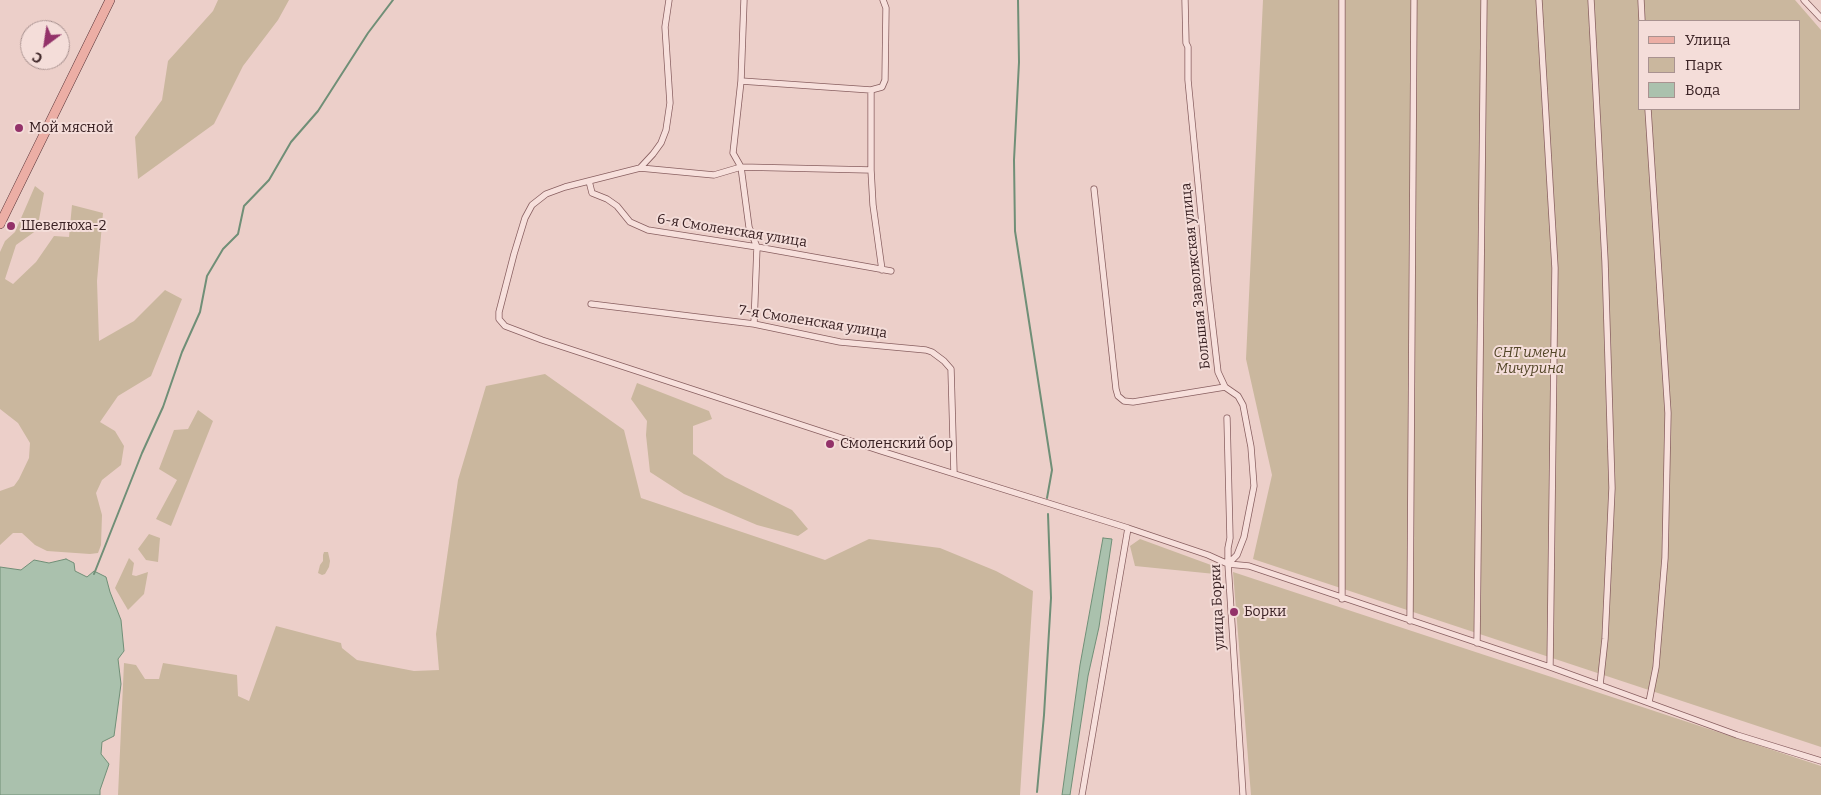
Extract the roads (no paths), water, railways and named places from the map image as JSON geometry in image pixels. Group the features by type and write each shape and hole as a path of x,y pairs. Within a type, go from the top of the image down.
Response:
{"main road":[{"path":"0,224 110,0"}],"street":[{"path":"640,168 661,143 666,130 670,103 665,27 669,0"},
{"path":"744,0 741,81 734,153 741,167 749,228 757,247 754,324"},
{"path":"741,81 872,90 882,87 885,80 886,8 883,0"},
{"name":"Большая Заволжская улица","path":"1185,0 1188,80 1218,372 1225,387 1238,396 1243,406 1251,447 1254,486 1243,542 1237,555 1228,564"},
{"path":"1342,0 1342,599"},
{"path":"1410,621 1414,0"},
{"path":"1477,643 1484,0"},
{"path":"1539,0 1555,268 1550,667"},
{"path":"1591,0 1605,261 1612,488 1605,639 1600,685"},
{"path":"1641,0 1642,20"},
{"path":"1804,0 1821,18"},
{"path":"872,90 871,170 873,205 882,270"},
{"path":"1648,110 1668,413 1665,558 1656,667 1649,702"},
{"path":"871,170 741,167 714,174 640,168 565,186 546,194 532,205 525,218 516,245 499,312 499,319 505,326 552,344 881,451 1128,528 1208,555 1228,564 1249,566 1342,599 1550,667 1737,735 1821,761"},
{"name":"6-я Смоленская улица","path":"589,181 592,193 607,199 617,206 630,222 648,230 891,271"},
{"path":"1094,189 1118,396 1124,401 1133,402 1225,387"},
{"name":"7-я Смоленская улица","path":"591,304 754,324 840,342 926,350 938,356 951,369 954,473"},
{"name":"улица Борки","path":"1227,418 1230,538 1228,564 1243,795"},
{"path":"1082,795 1128,528"}],"water":[{"path":"1103,538 1112,539 1099,627 1088,676 1070,795 1062,795 1080,665"},
{"path":"66,559 74,563 75,571 87,577 94,571 106,577 121,620 124,651 118,659 121,684 114,736 102,742 101,754 109,764 100,795 0,795 0,567 21,570 34,560 49,563"}],"waterway":[{"path":"94,574 142,453 163,407 182,352 200,312 207,276 223,249 238,234 244,206 269,180 291,142 318,111 368,33 393,0"},
{"path":"1018,0 1019,62 1014,160 1015,231 1052,470 1047,498"},
{"path":"1037,792 1051,598 1048,514"}],"place":[{"name":"Мой мясной","path":"19,128"},
{"name":"Шевелюха-2","path":"11,226"},
{"name":"Смоленский бор","path":"830,444"},
{"name":"Борки","path":"1234,612"}],"park label":[{"name":"СНТ имени Мичурина","path":"1530,362"}]}
